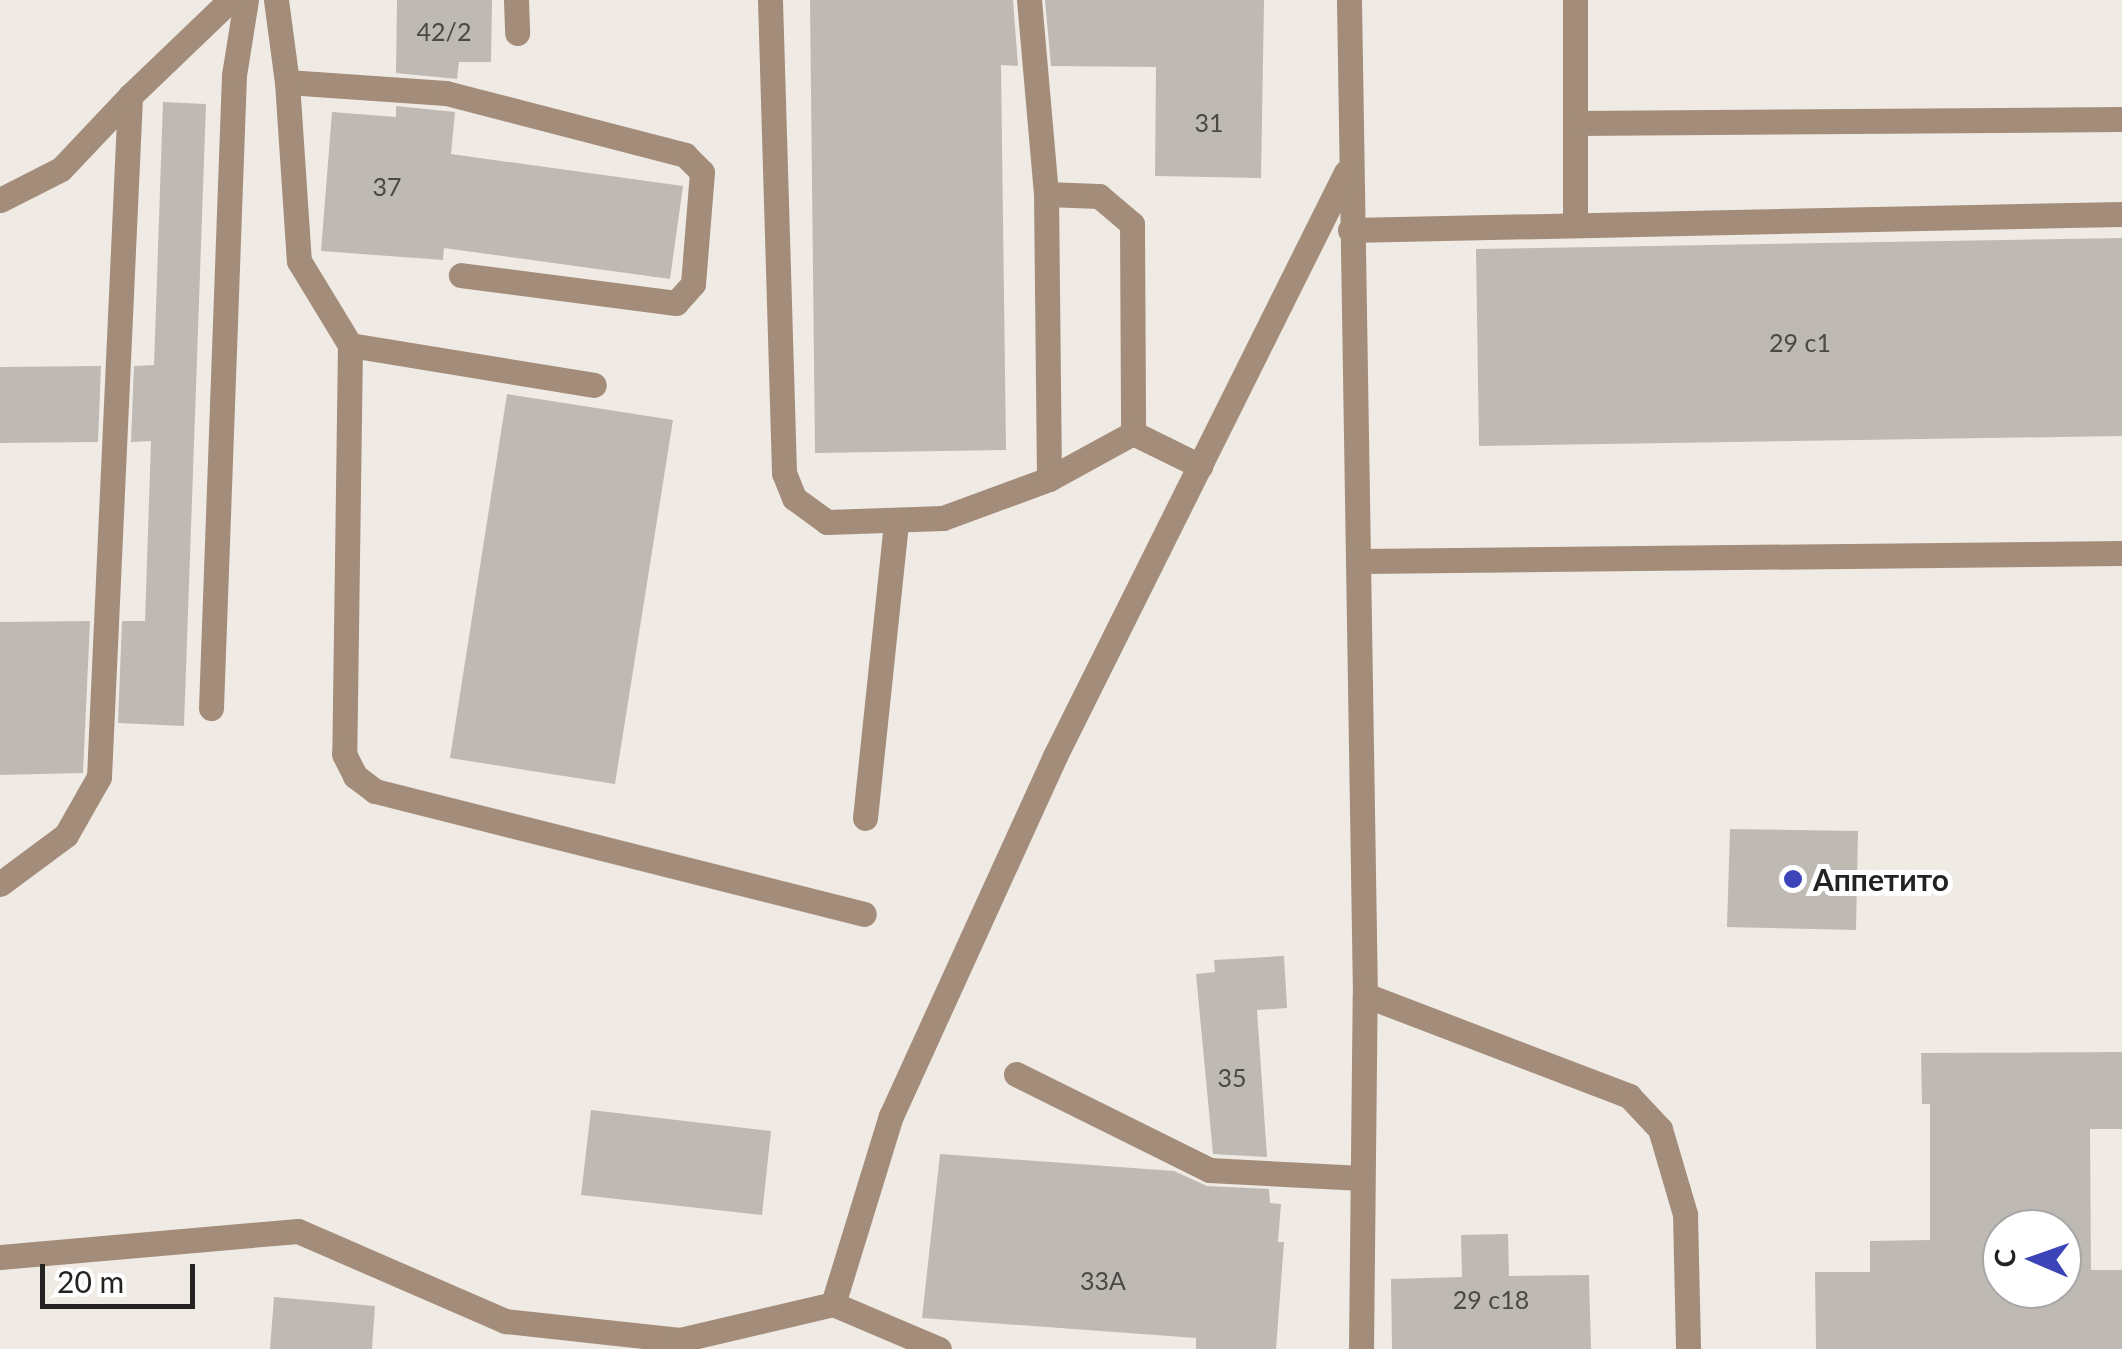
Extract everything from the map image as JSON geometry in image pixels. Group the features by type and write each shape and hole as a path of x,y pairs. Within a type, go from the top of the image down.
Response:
{"lane":[{"path":"0,200 62,168 230,0"},
{"path":"211,708 234,75 246,0"},
{"path":"276,0 287,82 299,261 350,345 344,754 355,776 375,791 864,914"},
{"path":"516,0 516,32"},
{"path":"770,0 784,473 794,498 827,522 896,521 994,506 1133,434"},
{"path":"1029,0 1046,194 1049,479"},
{"path":"1349,0 1350,230 1361,560 1365,995 1362,1349"},
{"path":"1575,0 1575,225"},
{"path":"287,82 446,94 685,155 702,172 693,284 676,303 460,275"},
{"path":"0,884 66,835 99,777 130,96"},
{"path":"1575,123 2122,119"},
{"path":"833,1304 891,1116 1056,756 1350,165"},
{"path":"1046,194 1099,196 1132,224 1133,434"},
{"path":"1350,230 2122,214"},
{"path":"350,345 594,385"},
{"path":"1133,434 1200,466"},
{"path":"865,818 896,521"},
{"path":"1361,560 2122,553"},
{"path":"1365,995 1629,1096 1660,1129 1684,1214 1688,1349"},
{"path":"1016,1074 1209,1170 1362,1178"},
{"path":"0,1257 298,1231 475,1312 680,1344 833,1304 938,1349"}],"building":[{"path":"397,0 492,0 491,62 459,62 457,79 396,73"},
{"path":"810,0 1013,0 1018,66 1001,65 1006,450 815,453"},
{"path":"1045,0 1264,0 1261,178 1155,176 1156,67 1051,66"},
{"path":"163,102 206,104 184,726 118,723 122,621 145,621 151,441 131,442 134,366 154,365"},
{"path":"396,106 455,112 451,154 683,186 670,279 444,248 443,260 321,251 332,112 396,117"},
{"path":"2122,238 2122,436 1479,446 1476,249"},
{"path":"101,366 98,442 0,443 0,367"},
{"path":"507,394 673,420 615,784 450,758"},
{"path":"90,621 83,773 0,775 0,622"},
{"path":"1730,829 1858,831 1856,930 1727,927"},
{"path":"1284,956 1287,1008 1257,1010 1267,1157 1213,1154 1196,974 1215,972 1214,960"},
{"path":"2122,1052 2122,1129 2090,1129 2091,1270 2122,1270 2122,1349 1816,1349 1815,1272 1870,1272 1870,1241 1930,1240 1930,1104 1922,1104 1921,1053"},
{"path":"591,1110 771,1131 762,1215 581,1195"},
{"path":"940,1154 1174,1171 1207,1186 1269,1189 1270,1203 1281,1204 1278,1242 1284,1242 1276,1349 1196,1349 1196,1338 922,1318"},
{"path":"1508,1234 1509,1276 1589,1275 1591,1349 1392,1349 1391,1279 1462,1277 1461,1235"},
{"path":"274,1297 375,1306 372,1349 270,1349"}],"place":[{"name":"Аппетито","path":"1793,879"}]}
